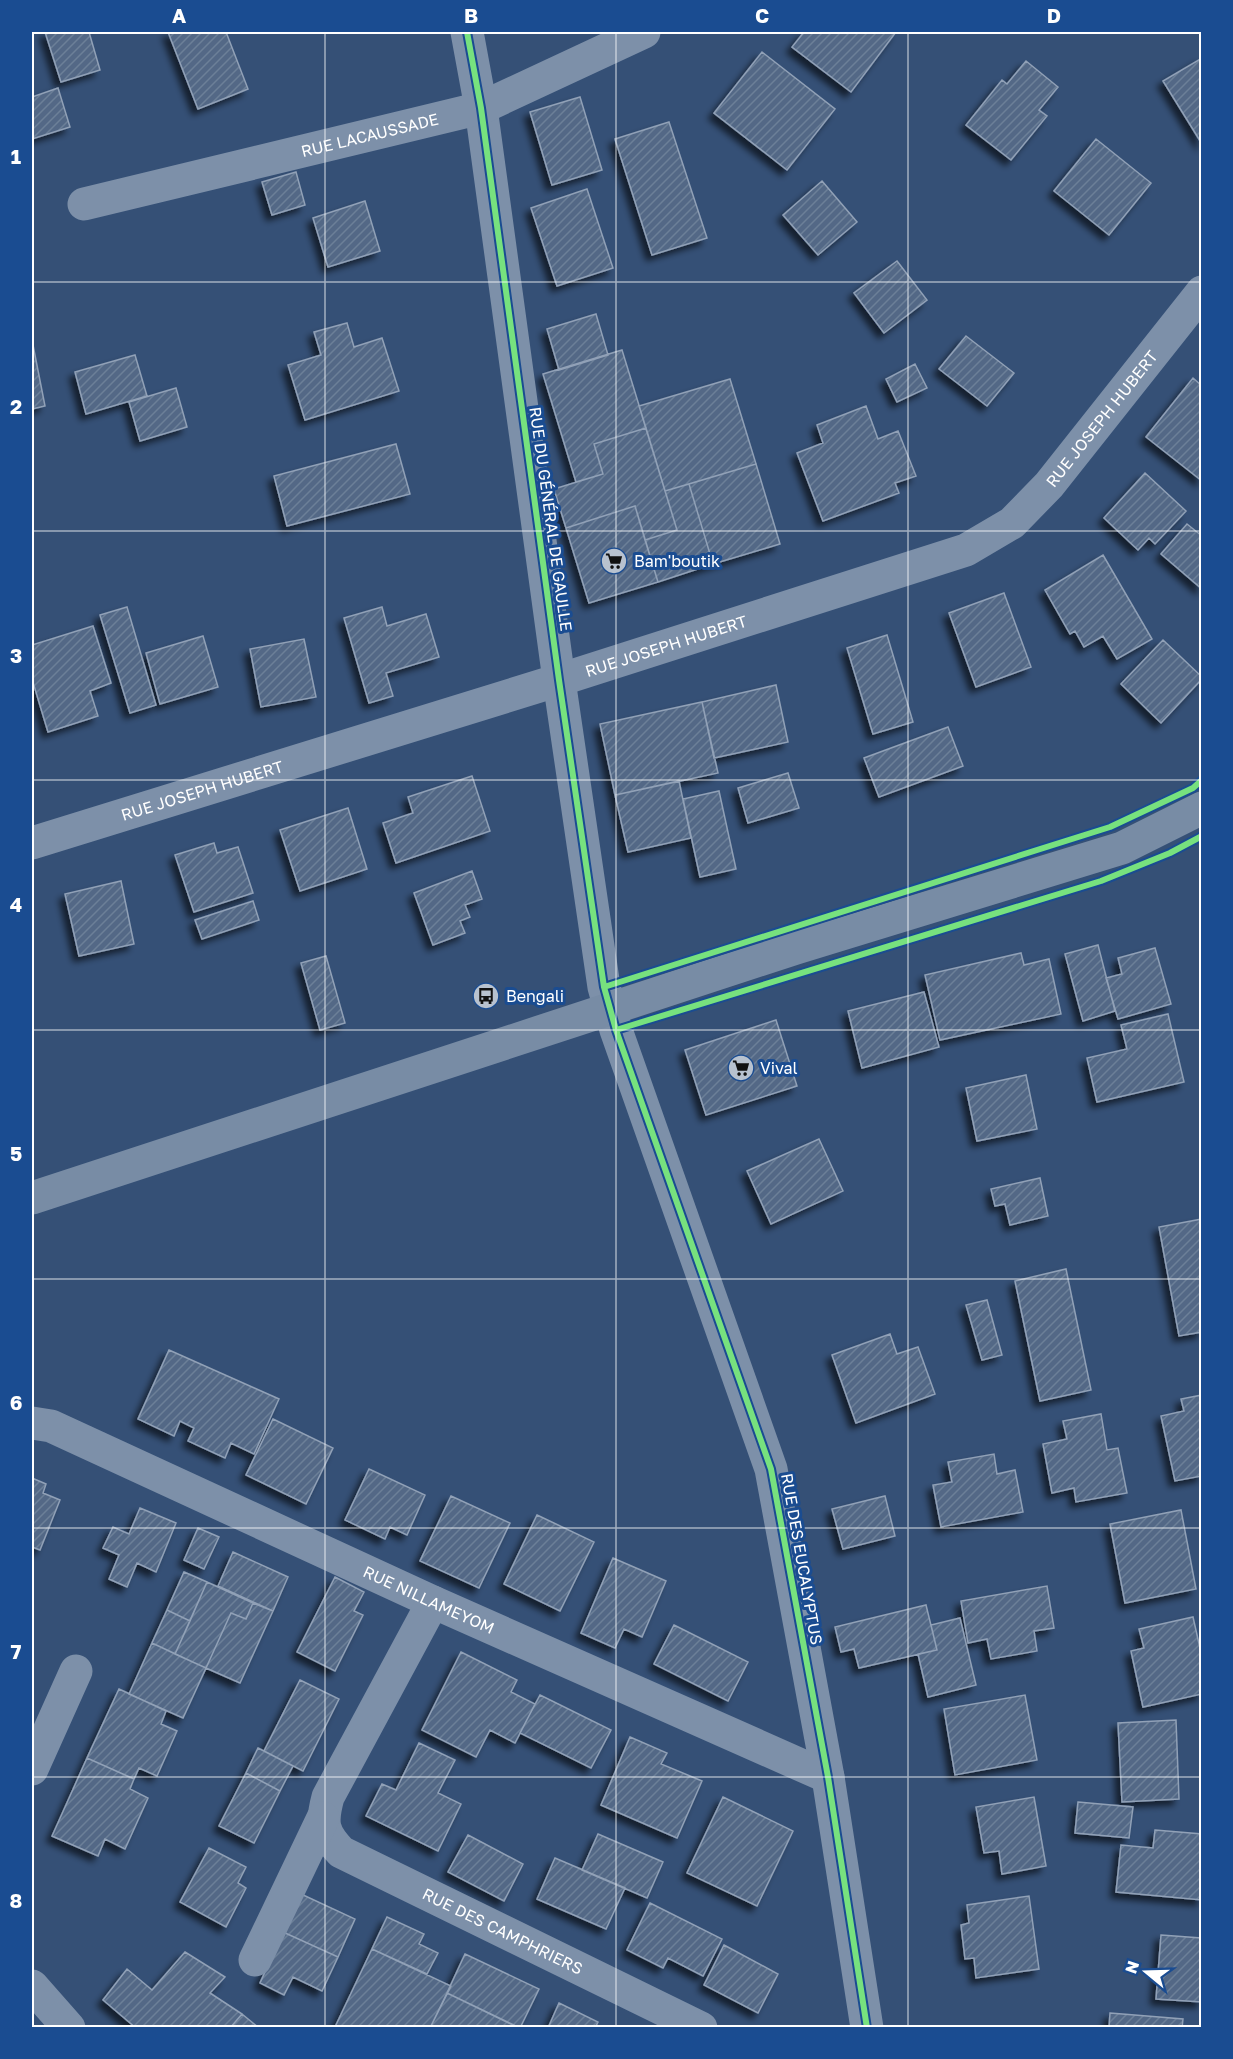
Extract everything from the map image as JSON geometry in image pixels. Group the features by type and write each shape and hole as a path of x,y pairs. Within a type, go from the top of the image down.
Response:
{"main road":[{"path":"32,1198 785,952 1122,848 1202,808"}],"street":[{"name":"RUE DU GÉNÉRAL DE GAULLE","path":"467,32 481,108 559,680 604,987 610,1010"},
{"name":"RUE LACAUSSADE","path":"84,204 481,108 644,32"},
{"name":"RUE JOSEPH HUBERT","path":"32,843 559,680 966,550 1012,523 1049,485 1202,292"},
{"name":"RUE DES EUCALYPTUS","path":"610,1010 771,1469 828,1777 867,2028"},
{"name":"RUE NILLAMEYOM","path":"32,1424 51,1426 433,1602 828,1777"},
{"path":"255,1960 323,1818 328,1797 433,1602"},
{"path":"32,1769 76,1671"},
{"name":"RUE DES CAMPHRIERS","path":"323,1818 328,1838 341,1852 701,2028"},
{"path":"32,1986 69,2028"}],"building":[{"path":"45,32 89,32 100,70 61,82"},
{"path":"168,32 226,32 248,89 198,109"},
{"path":"804,32 896,32 851,92 792,47"},
{"path":"762,52 835,109 787,170 714,113"},
{"path":"1202,58 1202,144 1163,81"},
{"path":"1026,61 1058,87 1039,110 1047,116 1011,160 966,125 1002,80 1007,84"},
{"path":"58,88 70,127 32,139 32,97"},
{"path":"580,97 602,170 552,185 530,112"},
{"path":"669,122 707,238 652,255 615,139"},
{"path":"1096,139 1151,183 1109,235 1054,191"},
{"path":"296,172 305,205 272,215 262,182"},
{"path":"822,181 857,222 818,255 783,215"},
{"path":"587,189 613,268 557,286 531,208"},
{"path":"365,201 380,251 328,267 313,218"},
{"path":"897,261 927,300 884,333 854,293"},
{"path":"596,314 608,355 559,370 547,329"},
{"path":"347,323 354,347 382,338 399,391 305,420 288,365 321,355 314,332"},
{"path":"966,336 1014,373 987,406 939,369"},
{"path":"32,340 45,406 32,409"},
{"path":"622,350 646,428 594,444 603,474 576,482 543,374"},
{"path":"135,355 147,396 86,414 75,372"},
{"path":"915,364 927,388 897,402 886,379"},
{"path":"1193,378 1202,386 1202,481 1146,437"},
{"path":"730,379 756,464 665,491 639,406"},
{"path":"176,388 187,427 140,441 129,402"},
{"path":"866,406 878,439 898,431 916,476 895,483 899,493 823,521 797,453 823,443 817,425"},
{"path":"646,428 677,530 645,540 635,506 566,528 554,489 603,474 594,444"},
{"path":"396,444 410,494 287,526 274,476"},
{"path":"756,464 780,544 713,564 689,484"},
{"path":"1145,473 1186,511 1155,544 1149,538 1138,550 1104,518"},
{"path":"689,484 713,564 658,582 645,540 677,530 665,491"},
{"name":"Bam'boutik","path":"635,506 658,582 589,603 566,528"},
{"path":"1187,524 1202,536 1202,589 1161,554"},
{"path":"1103,555 1152,639 1117,659 1103,636 1084,647 1075,631 1070,634 1045,590"},
{"path":"1004,593 1031,667 976,687 949,613"},
{"path":"127,607 156,705 130,713 100,615"},
{"path":"382,607 387,626 426,614 439,657 386,673 393,696 369,703 344,618"},
{"path":"93,626 111,683 90,691 98,716 48,732 32,679 32,645"},
{"path":"887,635 913,722 873,734 847,648"},
{"path":"203,636 218,687 160,704 146,653"},
{"path":"304,639 316,697 261,707 250,649"},
{"path":"1163,640 1202,679 1161,723 1121,684"},
{"path":"776,685 788,742 714,758 702,702"},
{"path":"702,702 718,773 615,795 600,724"},
{"path":"948,727 963,766 879,797 864,758"},
{"path":"788,773 799,808 748,823 738,788"},
{"path":"472,776 490,831 396,863 383,823 413,813 408,797"},
{"path":"679,781 691,838 628,852 615,795"},
{"path":"719,791 736,869 700,877 683,799"},
{"path":"348,808 367,869 300,891 280,830"},
{"path":"214,843 217,853 238,847 253,893 194,912 175,855"},
{"path":"472,871 482,899 465,905 470,917 460,921 465,933 433,945 414,893"},
{"path":"121,881 134,944 79,956 65,894"},
{"path":"253,901 259,920 202,939 195,920"},
{"path":"1098,945 1115,1011 1083,1021 1065,954"},
{"path":"1155,948 1171,1004 1118,1019 1106,978 1122,974 1118,958"},
{"path":"1021,953 1024,965 1049,959 1061,1014 940,1040 925,975"},
{"path":"326,956 345,1023 320,1030 301,963"},
{"path":"924,992 939,1047 862,1068 848,1011"},
{"path":"1168,1014 1184,1082 1097,1102 1087,1058 1127,1049 1121,1025"},
{"name":"Vival","path":"776,1020 797,1086 706,1115 685,1050"},
{"path":"1026,1075 1037,1129 977,1141 966,1088"},
{"path":"819,1139 843,1191 771,1224 747,1171"},
{"path":"1040,1178 1048,1216 1010,1225 1005,1204 995,1206 991,1189"},
{"path":"1202,1219 1202,1332 1179,1336 1159,1227"},
{"path":"1066,1269 1091,1390 1040,1401 1015,1281"},
{"path":"987,1300 1002,1355 982,1360 966,1305"},
{"path":"890,1334 897,1354 918,1347 935,1394 856,1423 832,1355"},
{"path":"169,1350 279,1399 254,1454 231,1443 225,1458 188,1441 194,1428 180,1421 174,1436 138,1419"},
{"path":"1202,1395 1202,1476 1175,1481 1161,1416 1184,1411 1181,1399"},
{"path":"1101,1414 1107,1450 1118,1448 1127,1493 1076,1502 1074,1488 1052,1493 1043,1444 1067,1439 1063,1421"},
{"path":"273,1419 333,1448 306,1504 246,1475"},
{"path":"994,1454 997,1474 1015,1470 1023,1512 941,1527 933,1485 952,1482 948,1462"},
{"path":"369,1469 425,1495 407,1535 390,1527 385,1539 345,1520"},
{"path":"32,1478 46,1484 43,1493 60,1500 40,1550 32,1547"},
{"path":"451,1496 510,1523 479,1588 420,1561"},
{"path":"885,1496 895,1536 843,1549 832,1509"},
{"path":"140,1508 176,1523 156,1572 137,1563 127,1587 109,1579 119,1555 103,1548 113,1527 129,1534"},
{"path":"1181,1510 1196,1589 1125,1603 1110,1524"},
{"path":"537,1515 594,1542 560,1611 504,1584"},
{"path":"198,1528 219,1537 204,1569 184,1560"},
{"path":"233,1552 288,1577 273,1611 218,1586"},
{"path":"613,1558 666,1581 642,1637 624,1629 615,1648 581,1633"},
{"path":"184,1572 207,1582 190,1621 167,1610"},
{"path":"335,1577 364,1592 354,1611 363,1615 335,1671 297,1652"},
{"path":"207,1582 253,1603 246,1619 231,1613 206,1668 175,1654"},
{"path":"1047,1586 1054,1628 1034,1631 1037,1651 991,1659 987,1639 968,1643 961,1601"},
{"path":"253,1603 273,1611 240,1683 206,1668 231,1613 246,1619"},
{"path":"926,1605 937,1650 859,1668 854,1649 841,1652 835,1627"},
{"path":"167,1610 190,1621 175,1654 152,1643"},
{"path":"1193,1617 1202,1657 1202,1694 1143,1707 1131,1651 1144,1648 1139,1629"},
{"path":"960,1618 976,1685 928,1697 918,1654 937,1650 931,1625"},
{"path":"674,1625 748,1662 728,1701 654,1664"},
{"path":"152,1643 206,1668 183,1718 129,1694"},
{"path":"461,1652 517,1680 511,1692 535,1704 515,1743 490,1730 476,1757 422,1730"},
{"path":"300,1680 339,1699 303,1771 264,1751"},
{"path":"119,1689 166,1711 161,1724 177,1731 157,1776 139,1768 134,1779 87,1758"},
{"path":"540,1695 611,1730 591,1768 520,1733"},
{"path":"1025,1695 1037,1760 955,1775 944,1709"},
{"path":"1176,1720 1179,1799 1122,1802 1118,1723"},
{"path":"630,1737 667,1753 661,1764 702,1781 677,1838 601,1805"},
{"path":"419,1743 455,1760 438,1793 461,1804 438,1851 366,1816 382,1784 396,1790"},
{"path":"258,1748 293,1766 280,1791 246,1773"},
{"path":"87,1758 134,1779 130,1789 148,1798 125,1849 105,1839 98,1856 52,1836"},
{"path":"246,1773 280,1791 254,1843 219,1826"},
{"path":"723,1797 793,1831 757,1906 687,1873"},
{"path":"1034,1797 1046,1866 1002,1874 999,1851 984,1853 976,1807"},
{"path":"1078,1802 1133,1807 1129,1838 1075,1833"},
{"path":"1155,1830 1202,1834 1202,1900 1116,1892 1121,1845 1153,1848"},
{"path":"598,1834 663,1862 647,1898 582,1870"},
{"path":"468,1835 523,1864 504,1901 448,1872"},
{"path":"209,1848 246,1867 238,1883 246,1888 226,1927 180,1902"},
{"path":"555,1858 625,1888 606,1929 537,1899"},
{"path":"301,1894 355,1919 338,1957 283,1932"},
{"path":"1029,1896 1039,1969 976,1978 974,1958 965,1959 961,1925 969,1923 967,1905"},
{"path":"650,1903 722,1939 703,1976 668,1958 663,1968 627,1950"},
{"path":"387,1917 424,1934 419,1944 438,1953 427,1974 372,1949"},
{"path":"283,1932 338,1957 322,1991 293,1977 284,1995 260,1983"},
{"path":"1161,1935 1201,1938 1202,2002 1156,1999"},
{"path":"724,1945 778,1974 758,2013 704,1985"},
{"path":"372,1949 451,1986 430,2028 335,2027"},
{"path":"185,1952 225,1977 210,1993 242,2014 230,2028 136,2028 103,2000 127,1969 152,1990"},
{"path":"465,1954 539,1989 520,2028 447,1993"},
{"path":"447,1993 519,2028 430,2028"},
{"path":"559,2003 598,2022 595,2028 548,2028"},
{"path":"1110,2013 1183,2019 1182,2028 1109,2028"},
{"path":"242,2014 259,2028 230,2028"}],"cycle path":[{"path":"467,32 481,108 559,680 604,987 616,1030 771,1469 828,1777 867,2028"},
{"path":"604,987 1110,827 1193,788 1202,780"},
{"path":"616,1030 1101,881 1170,853 1202,836"}],"place":[{"name":"Bam'boutik","path":"614,561"},
{"name":"Bengali","path":"486,996"},
{"name":"Vival","path":"741,1068"}]}
